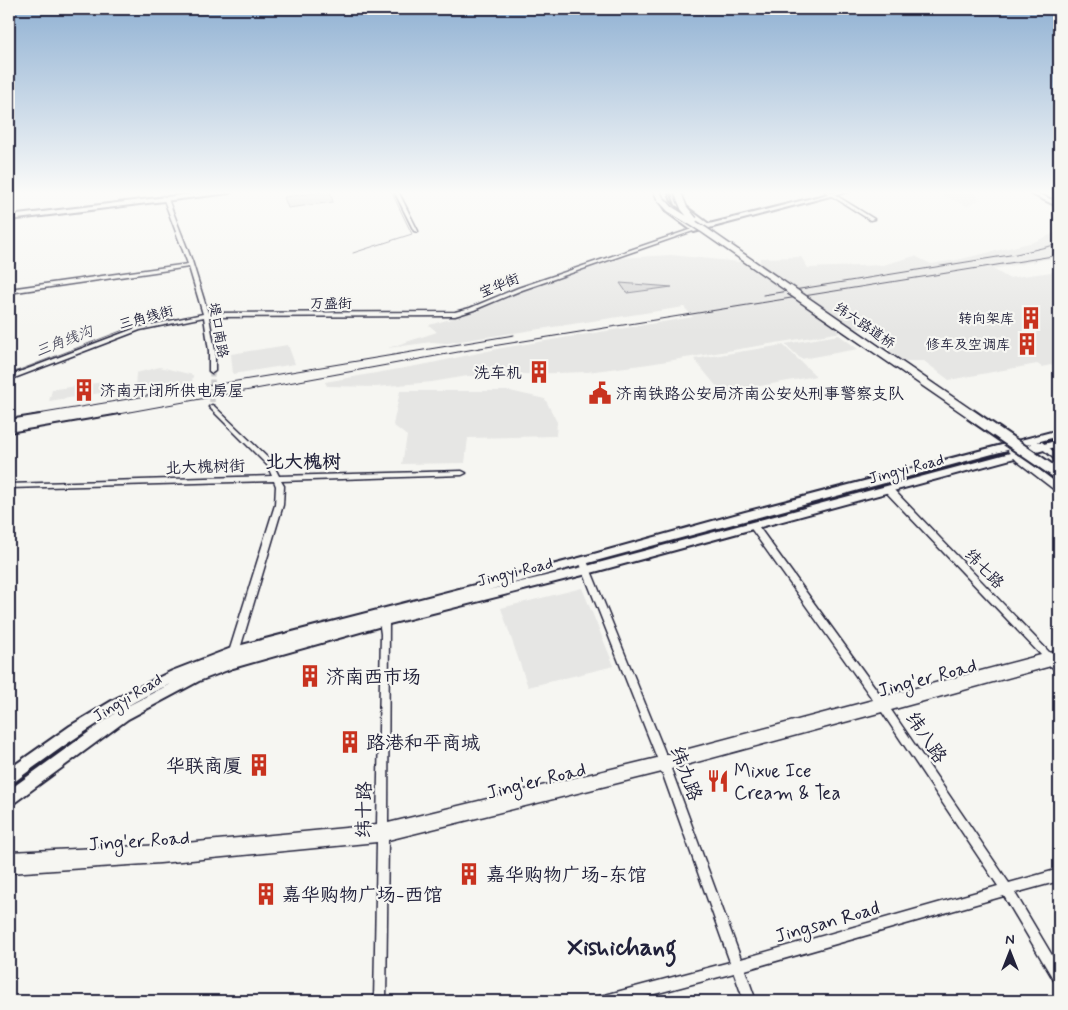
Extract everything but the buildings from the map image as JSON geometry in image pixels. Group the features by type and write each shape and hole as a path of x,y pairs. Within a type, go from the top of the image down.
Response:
{"main road":[{"name":"纬六路道桥","path":"717,238 1059,474"},
{"name":"纬六路道桥","path":"719,238 906,361 1059,467"},
{"name":"Jingyi Road","path":"9,798 123,715 195,677 231,663 585,566 745,516 1059,433"},
{"name":"Jingyi Road","path":"9,777 84,724 125,700 170,678 234,652 753,525 1059,443"}],"street":[{"name":"堤口南路","path":"179,238 206,315 213,359 212,371"},
{"name":"宝华街","path":"455,314 520,289 670,238"},
{"path":"9,291 189,265"},
{"name":"万盛街","path":"206,315 455,314"},
{"name":"三角线街","path":"9,378 138,329 206,315"},
{"path":"212,407 270,464 280,486 279,505 234,652"},
{"path":"1034,440 1059,459"},
{"path":"1034,440 1036,445 1012,451 1014,455 1059,489"},
{"name":"北大槐树街","path":"9,486 462,473"},
{"name":"纬七路","path":"888,490 1056,660"},
{"name":"纬八路","path":"753,525 881,704 1007,890 1059,978"},
{"name":"纬九路","path":"585,566 664,764 750,1001"},
{"name":"纬十路","path":"380,1001 385,620"},
{"name":"Jing'er Road","path":"9,867 160,857 381,833 664,764 881,704 1056,660"},
{"name":"Jing'er Road","path":"9,858 172,850 381,833"},
{"name":"Jingsan Road","path":"604,1001 737,966 1059,875"}],"shaded area":[{"path":"1043,238 1059,238 1059,257 993,269 1008,278 1059,271 1059,363 1042,367 1037,364 949,380 924,361 896,361 888,349 895,349 866,328 649,364 587,372 468,376 432,382 376,387 327,386 325,382 427,364 502,348 693,317 684,307 447,343 432,342 388,348 437,332 429,325 458,317 456,315 559,277 619,258 671,255 760,264 760,258 801,257 808,268 883,265 915,256 931,264 957,260 1034,242"},
{"path":"620,283 672,287 627,293"},
{"path":"839,335 858,349 801,359 785,344"},
{"path":"288,345 295,364 233,374 231,354"},
{"path":"783,345 816,376 722,393 694,359"},
{"path":"160,367 193,375 192,383 135,388 136,373"},
{"path":"103,382 101,393 49,401 52,390"},
{"path":"400,391 510,391 545,399 557,422 556,436 468,438 465,463 402,464 407,436 393,425"},
{"path":"582,588 614,666 528,687 501,608"}],"waterway":[{"path":"353,253 399,238"},
{"name":"三角线沟","path":"9,374 126,329"}],"tunnel":[{"path":"212,371 212,407"}],"railway":[{"path":"763,295 1016,254 1059,244"},
{"path":"113,415 480,348 1059,255"},
{"path":"32,415 514,335"},
{"path":"9,419 40,414"},
{"path":"9,433 120,414"}],"place":[{"name":"转向架库","path":"1031,318"},
{"name":"修车及空调库","path":"1027,344"},
{"name":"洗车机","path":"539,372"},
{"name":"济南开闭所供电房屋","path":"84,390"},
{"name":"济南铁路公安局济南公安处刑事警察支队","path":"600,393"},
{"name":"济南西市场","path":"310,676"},
{"name":"路港和平商城","path":"350,742"},
{"name":"华联商厦","path":"259,765"},
{"name":"Mixue Ice Cream & Tea","path":"718,781"},
{"name":"嘉华购物广场-东馆","path":"469,874"},
{"name":"嘉华购物广场-西馆","path":"266,894"}],"district":[{"name":"北大槐树","path":"303,461"},
{"name":"Xishichang","path":"622,946"}]}
